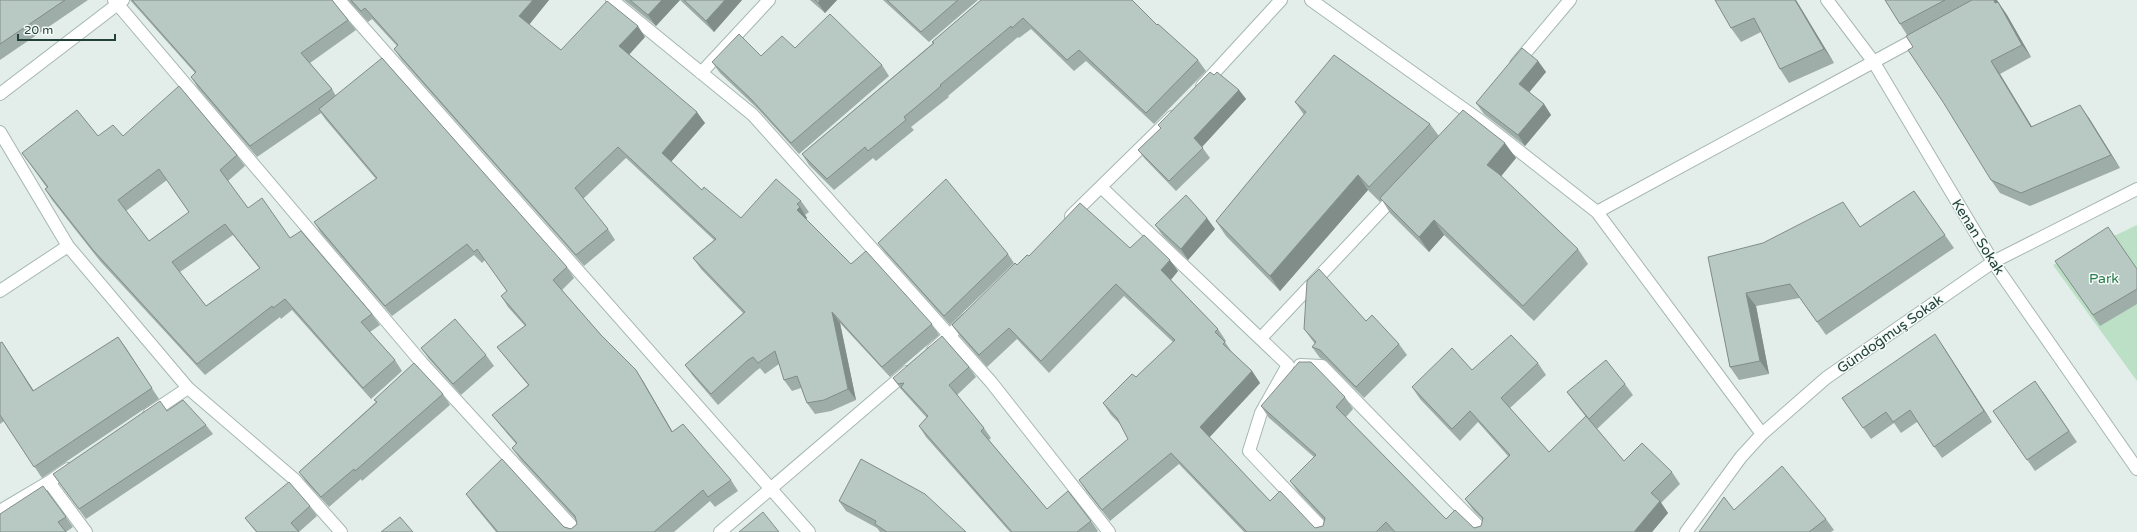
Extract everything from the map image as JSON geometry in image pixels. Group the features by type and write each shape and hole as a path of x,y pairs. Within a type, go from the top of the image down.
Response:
{"street":[{"path":"339,0 770,490 809,532"},
{"path":"612,0 753,115 991,382 1109,532"},
{"path":"701,73 769,0"},
{"path":"1194,95 1281,0"},
{"path":"1311,0 1473,115 1597,212 1762,434"},
{"path":"1509,73 1570,0"},
{"name":"Kenan Sokak","path":"1827,0 1873,61 1992,262 2137,469"},
{"path":"0,94 118,2 422,363 577,532"},
{"path":"1597,212 1934,29"},
{"path":"1462,127 1483,103"},
{"path":"1062,226 1183,106"},
{"path":"0,132 68,246 188,388 297,476 341,532"},
{"path":"797,165 809,155"},
{"path":"1101,187 1288,365 1322,366 1484,532"},
{"name":"Gündoğmuş Sokak","path":"1686,532 1741,457 1762,434 1826,378 1992,262 2137,189"},
{"path":"1261,338 1402,190"},
{"path":"0,291 68,246"},
{"path":"926,356 950,336 978,308"},
{"path":"410,374 422,363"},
{"path":"1288,365 1261,413 1249,451 1326,532"},
{"path":"720,532 914,366"},
{"path":"138,422 188,388"},
{"path":"0,511 49,482 81,460"},
{"path":"49,482 86,532"}],"green space":[{"name":"Park","path":"2137,225 2137,381 2053,265"}],"building":[{"path":"0,0 65,0 0,44"},
{"path":"132,0 332,0 348,20 301,53 332,89 250,146 191,77 196,72"},
{"path":"351,0 533,0 519,16 561,50 607,1 638,26 619,46 697,112 662,153 702,190 704,187 741,218 776,179 801,201 797,204 800,207 797,210 851,264 866,251 932,324 882,367 832,312 848,389 824,400 807,403 797,376 784,380 775,351 758,363 753,357 748,360 711,394 685,365 745,312 693,258 716,239 618,147 575,188 608,229 576,255 394,49 398,45 365,8 361,11"},
{"path":"630,0 662,0 648,15"},
{"path":"684,0 725,0 706,21"},
{"path":"887,0 958,0 921,32"},
{"path":"981,0 1132,0 1157,25 1158,24 1198,60 1146,113 1079,50 1067,60 1023,18 1012,28 1011,26 940,85 941,86 904,117 906,120 868,151 865,147 827,179 802,154 934,43 932,42"},
{"path":"1715,0 1795,0 1824,49 1780,69 1754,18 1731,28"},
{"path":"1885,0 1945,0 1900,24"},
{"path":"1972,0 1994,0 1995,3 1998,2 2022,45 1991,61 2031,127 2080,105 2111,155 2021,193 1991,180 1943,102 1908,50 1913,47 1906,36"},
{"path":"830,14 882,65 791,143 751,99 712,62 739,34 761,56 782,36 795,48"},
{"path":"1522,48 1538,61 1519,84 1544,104 1518,135 1476,103"},
{"path":"1334,55 1430,124 1369,187 1358,175 1270,276 1216,221 1306,112 1295,102"},
{"path":"382,58 567,267 553,280 601,335 636,370 672,432 683,424 731,480 708,497 703,490 654,532 498,532 466,494 502,459 564,527 571,529 577,524 575,516 512,448 517,443 492,415 529,385 497,347 526,325 501,296 507,291 477,249 474,252 467,244 385,306 314,222 377,178 319,109"},
{"path":"1210,72 1214,75 1217,72 1239,90 1194,138 1203,148 1169,181 1138,150 1161,128 1158,125"},
{"path":"179,86 237,155 220,170 248,208 262,198 290,238 301,231 372,314 361,322 395,360 363,388 285,299 273,308 272,306 197,364 93,250 45,189 48,187 22,153 77,110 98,136 113,125 123,136","holes":["159,169 189,212 149,241 118,200","225,224 260,268 206,306 172,262"]},
{"path":"1463,110 1505,143 1487,165 1499,174 1578,249 1523,306 1434,220 1419,237 1380,198"},
{"path":"946,179 1008,254 944,316 878,243"},
{"path":"1914,191 1945,235 1817,322 1790,284 1746,293 1760,361 1730,367 1708,257 1763,243 1843,202 1860,227"},
{"path":"1186,195 1207,218 1181,249 1155,225"},
{"path":"1080,203 1130,248 1144,235 1170,260 1161,270 1218,329 1215,332 1225,342 1223,344 1252,371 1200,427 1270,501 1280,491 1315,528 1323,526 1325,518 1290,481 1316,455 1261,406 1299,362 1311,362 1345,397 1336,407 1446,519 1455,510 1474,528 1481,526 1483,518 1465,499 1510,455 1470,411 1452,429 1412,387 1452,348 1472,370 1511,335 1538,363 1501,398 1549,452 1586,416 1624,461 1642,443 1672,472 1651,493 1660,501 1634,532 1395,532 1386,522 1376,532 1247,532 1171,453 1102,510 1079,480 1128,439 1117,418 1103,403 1132,374 1136,377 1175,340 1116,284 1041,361 1009,328 979,355 952,325 1015,263 1017,265 1027,255 1029,256"},
{"path":"2108,227 2137,269 2137,289 2093,315 2055,261"},
{"path":"1319,269 1366,321 1372,315 1399,344 1356,387 1320,350 1312,347 1316,342 1304,329 1307,281"},
{"path":"455,319 486,355 453,384 421,348"},
{"path":"1935,334 1984,411 1934,447 1910,410 1893,422 1886,412 1863,428 1842,398"},
{"path":"942,336 969,367 949,385 984,428 981,431 1047,509 1068,491 1091,521 1077,532 1012,532 919,426 928,416 901,387 904,383 898,384 893,378"},
{"path":"118,337 152,388 34,467 0,415 0,343 2,342 33,391"},
{"path":"1606,360 1625,384 1589,419 1567,392"},
{"path":"414,363 443,394 355,471 354,469 321,497 299,472 377,402 374,400"},
{"path":"2035,381 2069,431 2027,460 1993,411"},
{"path":"183,400 206,425 79,509 53,474 160,401 167,411"},
{"path":"861,459 925,494 966,532 887,532 875,524 876,521 839,501"},
{"path":"1782,466 1826,519 1809,532 1699,532 1724,497 1734,510"},
{"path":"289,482 310,506 291,523 299,532 257,532 245,518"},
{"path":"43,486 66,517 58,522 66,532 0,532 0,514"},
{"path":"763,512 779,532 739,532"},
{"path":"400,517 413,532 381,532"}]}
